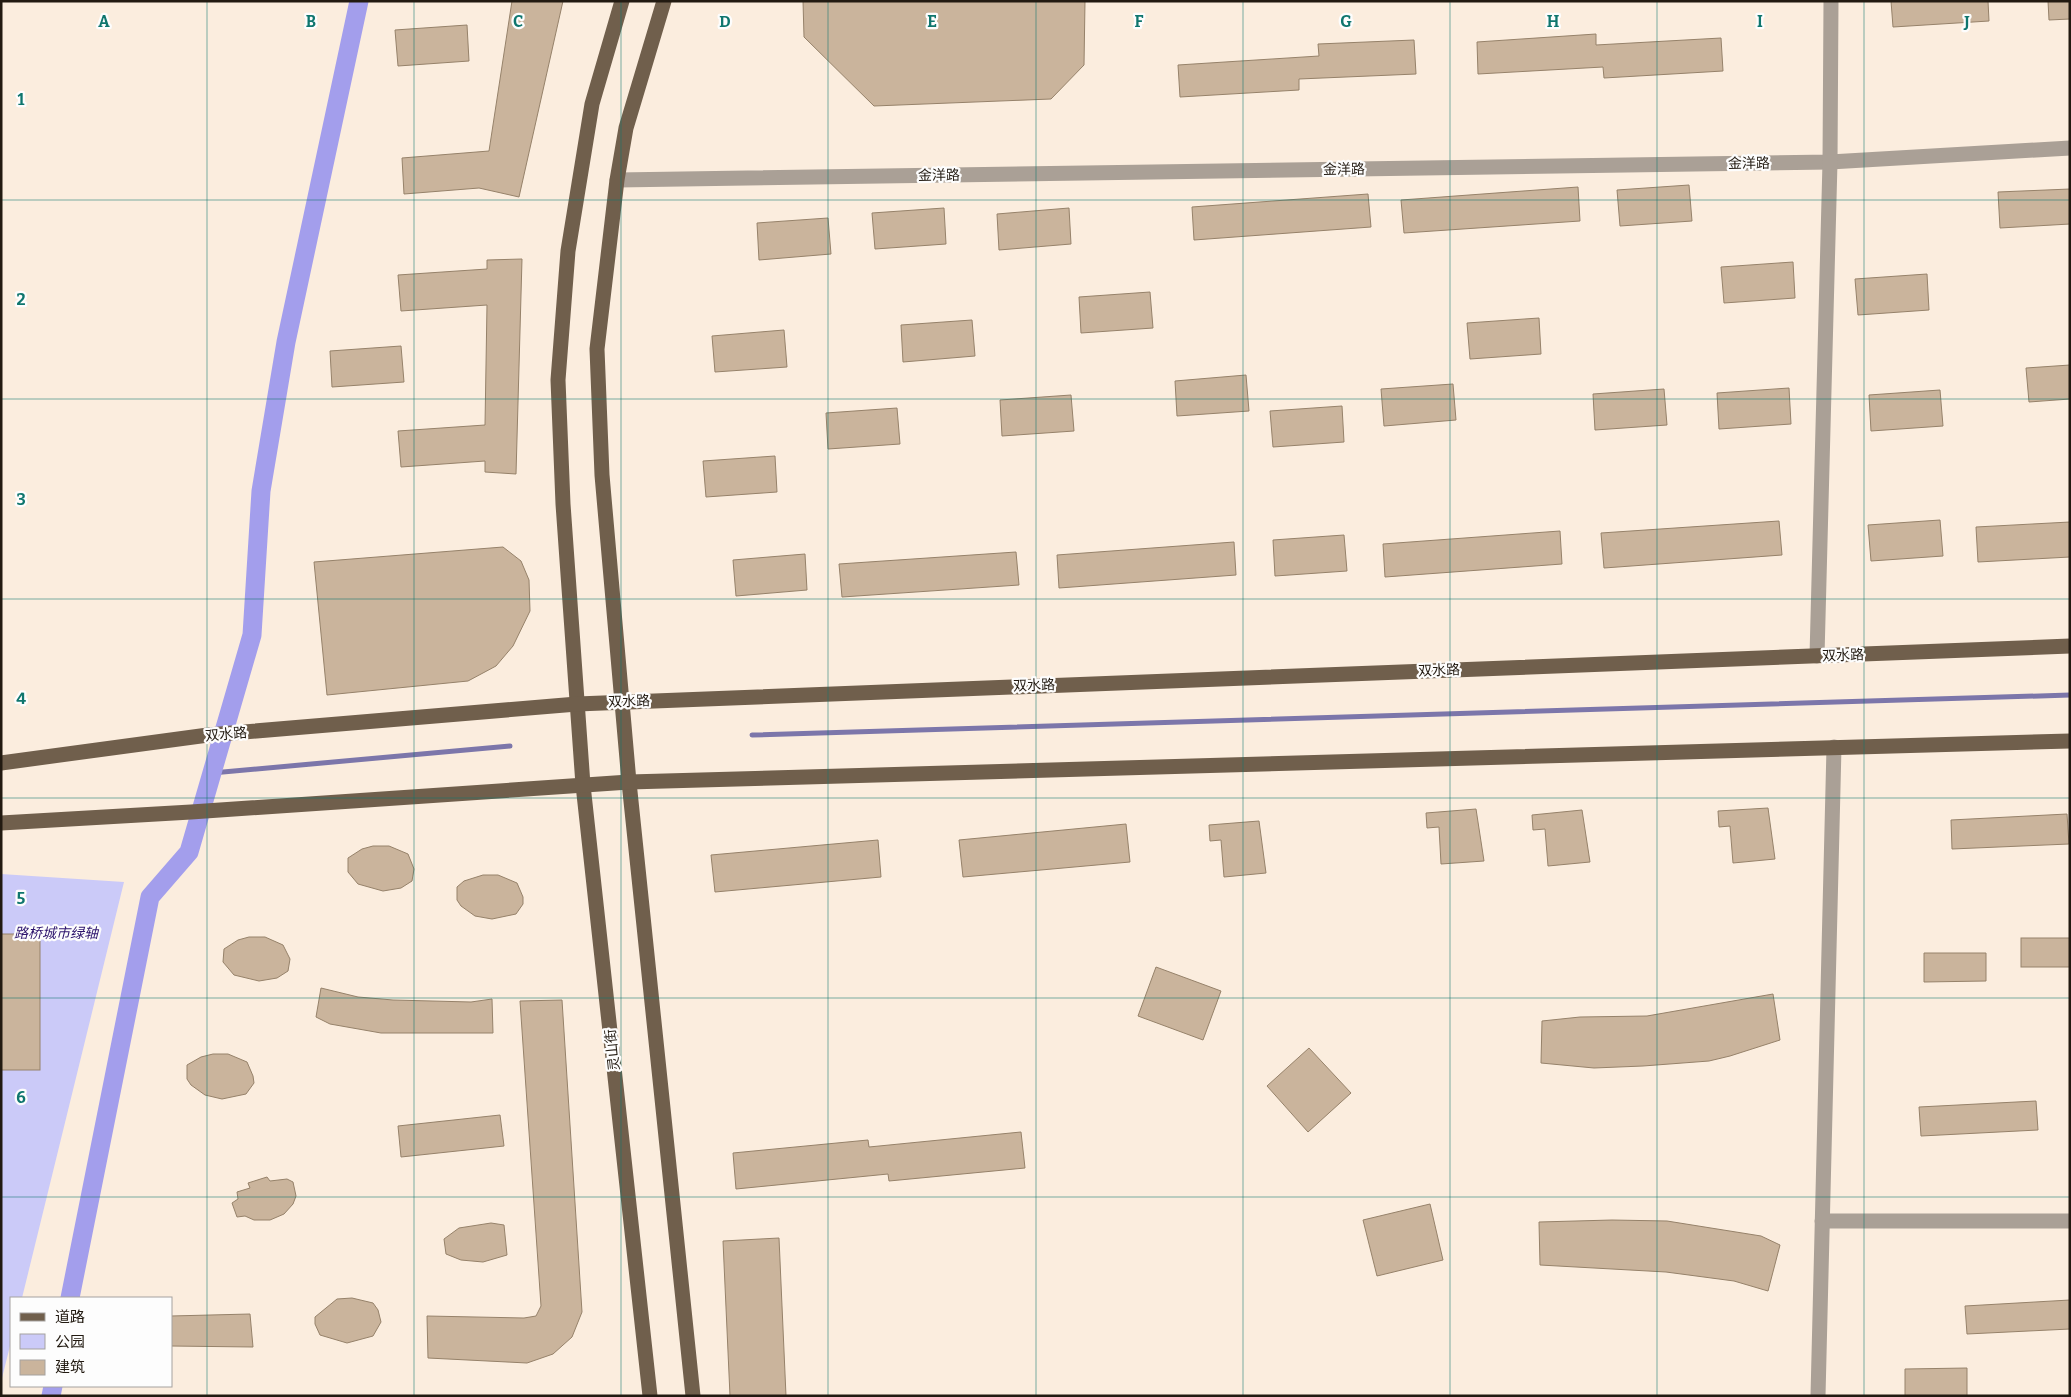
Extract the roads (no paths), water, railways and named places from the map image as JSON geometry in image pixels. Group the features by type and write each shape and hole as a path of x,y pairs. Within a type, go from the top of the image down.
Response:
{"main road":[{"name":"灵山街","path":"622,1 592,104 568,251 558,380 563,504 583,785 650,1396"},
{"path":"664,1 626,128 617,180 598,350 602,475 629,782 693,1396"},
{"name":"双水路","path":"1,764 208,735 622,701 2070,646"},
{"path":"1,823 629,782 2070,741"}],"street":[{"path":"1817,656 1830,162 1832,1"},
{"name":"金洋路","path":"617,180 1830,162 2070,148"},
{"path":"1818,1396 1834,747"},
{"path":"1822,1221 2070,1221"}],"waterway":[{"path":"70,1297 150,897 189,852 252,635 261,491 286,342 359,1"},
{"path":"752,735 2070,695"},
{"path":"212,773 510,746"},
{"path":"51,1396 53,1387"}],"park label":[{"name":"路桥城市绿轴","path":"56,933"}]}
